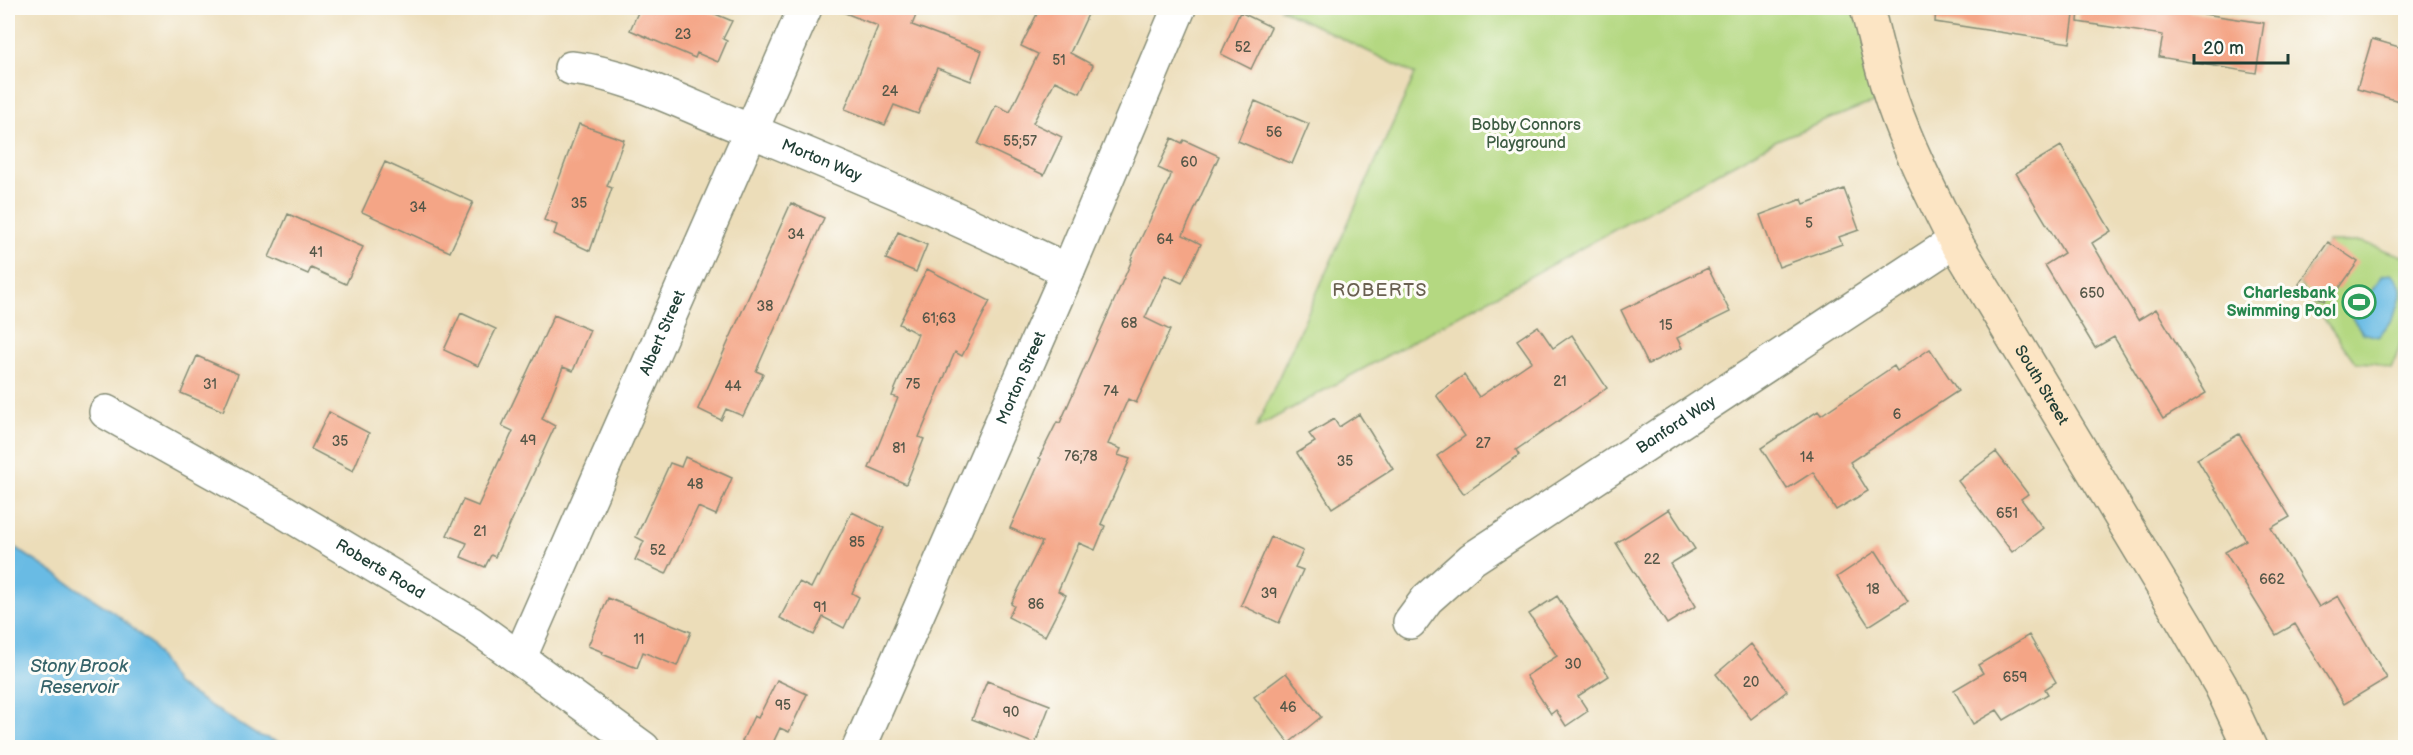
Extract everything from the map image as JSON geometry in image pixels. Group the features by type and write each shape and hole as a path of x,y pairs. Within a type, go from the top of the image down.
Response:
{"main road":[{"name":"South Street","path":"1867,8 1899,120 1924,180 1955,241 2187,627 2221,686 2250,747"}],"street":[{"name":"Albert Street","path":"520,657 805,8"},
{"name":"Morton Street","path":"859,747 1068,271 1179,8"},
{"name":"Morton Way","path":"571,68 591,70 640,86 845,169 1068,271"},
{"name":"Banford Way","path":"1410,622 1433,593 1472,559 1955,241"},
{"name":"Roberts Road","path":"105,412 352,550 472,624 643,747"}],"green space":[{"name":"Bobby Connors Playground","path":"1279,8 1867,8 1892,99 1863,106 1777,140 1256,428 1415,74"},
{"name":"Charlesbank Swimming Pool","path":"2328,242 2362,242 2405,257 2404,327 2391,369 2374,363 2355,362 2299,284"}],"water":[{"name":"Charlesbank Swimming Pool","path":"2392,274 2401,288 2399,305 2395,314 2378,337 2363,333 2352,318 2383,275"},
{"name":"Stony Brook Reservoir","path":"8,543 115,613 152,645 176,684 255,734 294,747 8,747"}],"building":[{"path":"640,8 701,8 732,21 723,39 727,41 718,62 697,53 695,58 630,30"},
{"path":"835,8 919,8 912,25 982,51 971,81 937,68 918,114 894,105 885,125 845,109 878,26"},
{"path":"1040,8 1091,8 1070,53 1093,65 1080,93 1055,81 1033,123 1062,137 1044,175 978,144 996,105 1010,112 1038,54 1021,46"},
{"path":"1936,8 2075,8 2070,43 1935,22"},
{"path":"2079,8 2164,8 2264,23 2256,73 2159,57 2163,35 2078,22"},
{"path":"1240,12 1271,27 1251,69 1221,54"},
{"path":"2372,39 2406,49 2406,103 2357,89"},
{"path":"1255,101 1309,124 1292,164 1238,141"},
{"path":"579,124 624,140 607,186 612,188 590,251 554,234 557,225 544,220"},
{"path":"1172,138 1182,143 1184,140 1219,156 1183,235 1201,244 1182,283 1165,275 1145,318 1170,330 1136,403 1128,399 1108,444 1121,449 1118,455 1130,459 1101,524 1105,526 1095,550 1079,543 1058,591 1066,595 1045,636 1008,617 1014,606 1011,604 1042,542 1010,528 1041,459 1039,458 1057,422 1060,423 1131,259 1170,178 1171,174 1158,168"},
{"path":"2061,146 2111,231 2092,243 2138,320 2156,309 2206,393 2163,419 2114,337 2095,348 2045,265 2064,253 2016,173"},
{"path":"385,162 473,202 450,252 362,212"},
{"path":"1844,189 1859,230 1839,237 1842,244 1779,267 1760,215 1802,199 1804,204"},
{"path":"791,203 824,218 756,371 763,374 743,416 726,409 721,420 698,409"},
{"path":"288,214 363,247 346,284 311,268 308,274 269,257"},
{"path":"898,232 927,245 916,272 886,259"},
{"path":"2328,242 2358,262 2338,290 2334,288 2324,301 2299,284"},
{"path":"1708,268 1730,312 1677,338 1682,348 1648,364 1621,310"},
{"path":"927,269 990,301 962,356 955,352 919,437 924,439 906,484 869,468 898,398 892,396 918,334 899,324"},
{"path":"461,313 496,329 478,366 444,350"},
{"path":"554,315 590,330 573,371 563,367 542,419 555,426 495,557 491,555 485,567 461,557 467,543 447,535 463,500 478,506 513,431 502,426"},
{"path":"1538,326 1553,348 1572,335 1607,388 1516,450 1519,455 1464,494 1437,456 1465,436 1436,395 1464,375 1479,397 1532,361 1517,340"},
{"path":"1930,349 1958,391 1850,462 1868,491 1836,510 1813,472 1787,489 1761,448 1818,411 1821,415 1894,366 1897,371"},
{"path":"197,356 238,374 223,411 181,393"},
{"path":"329,412 369,433 353,471 311,449"},
{"path":"1359,414 1393,469 1332,508 1297,453 1315,442 1309,434 1334,419 1339,427"},
{"path":"2239,434 2290,517 2271,528 2319,607 2338,596 2387,678 2344,704 2295,624 2276,635 2225,552 2246,540 2197,459"},
{"path":"1996,452 2028,494 2021,499 2043,528 2012,552 1958,481"},
{"path":"685,457 732,478 716,515 698,507 666,574 635,560 644,541 636,537 670,463 681,467"},
{"path":"1669,509 1695,549 1670,564 1696,606 1667,624 1616,543"},
{"path":"852,512 884,528 852,593 859,597 844,628 823,617 814,635 780,618 799,582 811,588 817,576 819,577"},
{"path":"1271,537 1303,551 1295,567 1303,570 1279,623 1241,605"},
{"path":"1876,551 1908,601 1869,626 1837,577"},
{"path":"1557,596 1609,676 1578,696 1588,711 1566,726 1556,710 1551,714 1526,676 1557,656 1529,614"},
{"path":"608,598 691,632 677,666 643,652 637,668 588,646"},
{"path":"2029,635 2056,682 2045,689 2048,694 2004,720 1997,710 1973,724 1954,690 1983,673 1978,665"},
{"path":"1751,644 1787,691 1751,719 1716,674"},
{"path":"1286,673 1321,717 1289,743 1254,697"},
{"path":"777,680 807,694 789,732 780,728 771,747 756,747 742,741 754,716 758,718"},
{"path":"987,681 1050,705 1035,744 972,719"}],"place":[{"name":"Charlesbank Swimming Pool","path":"2359,302"}],"district":[{"name":"ROBERTS","path":"1380,290"}]}
